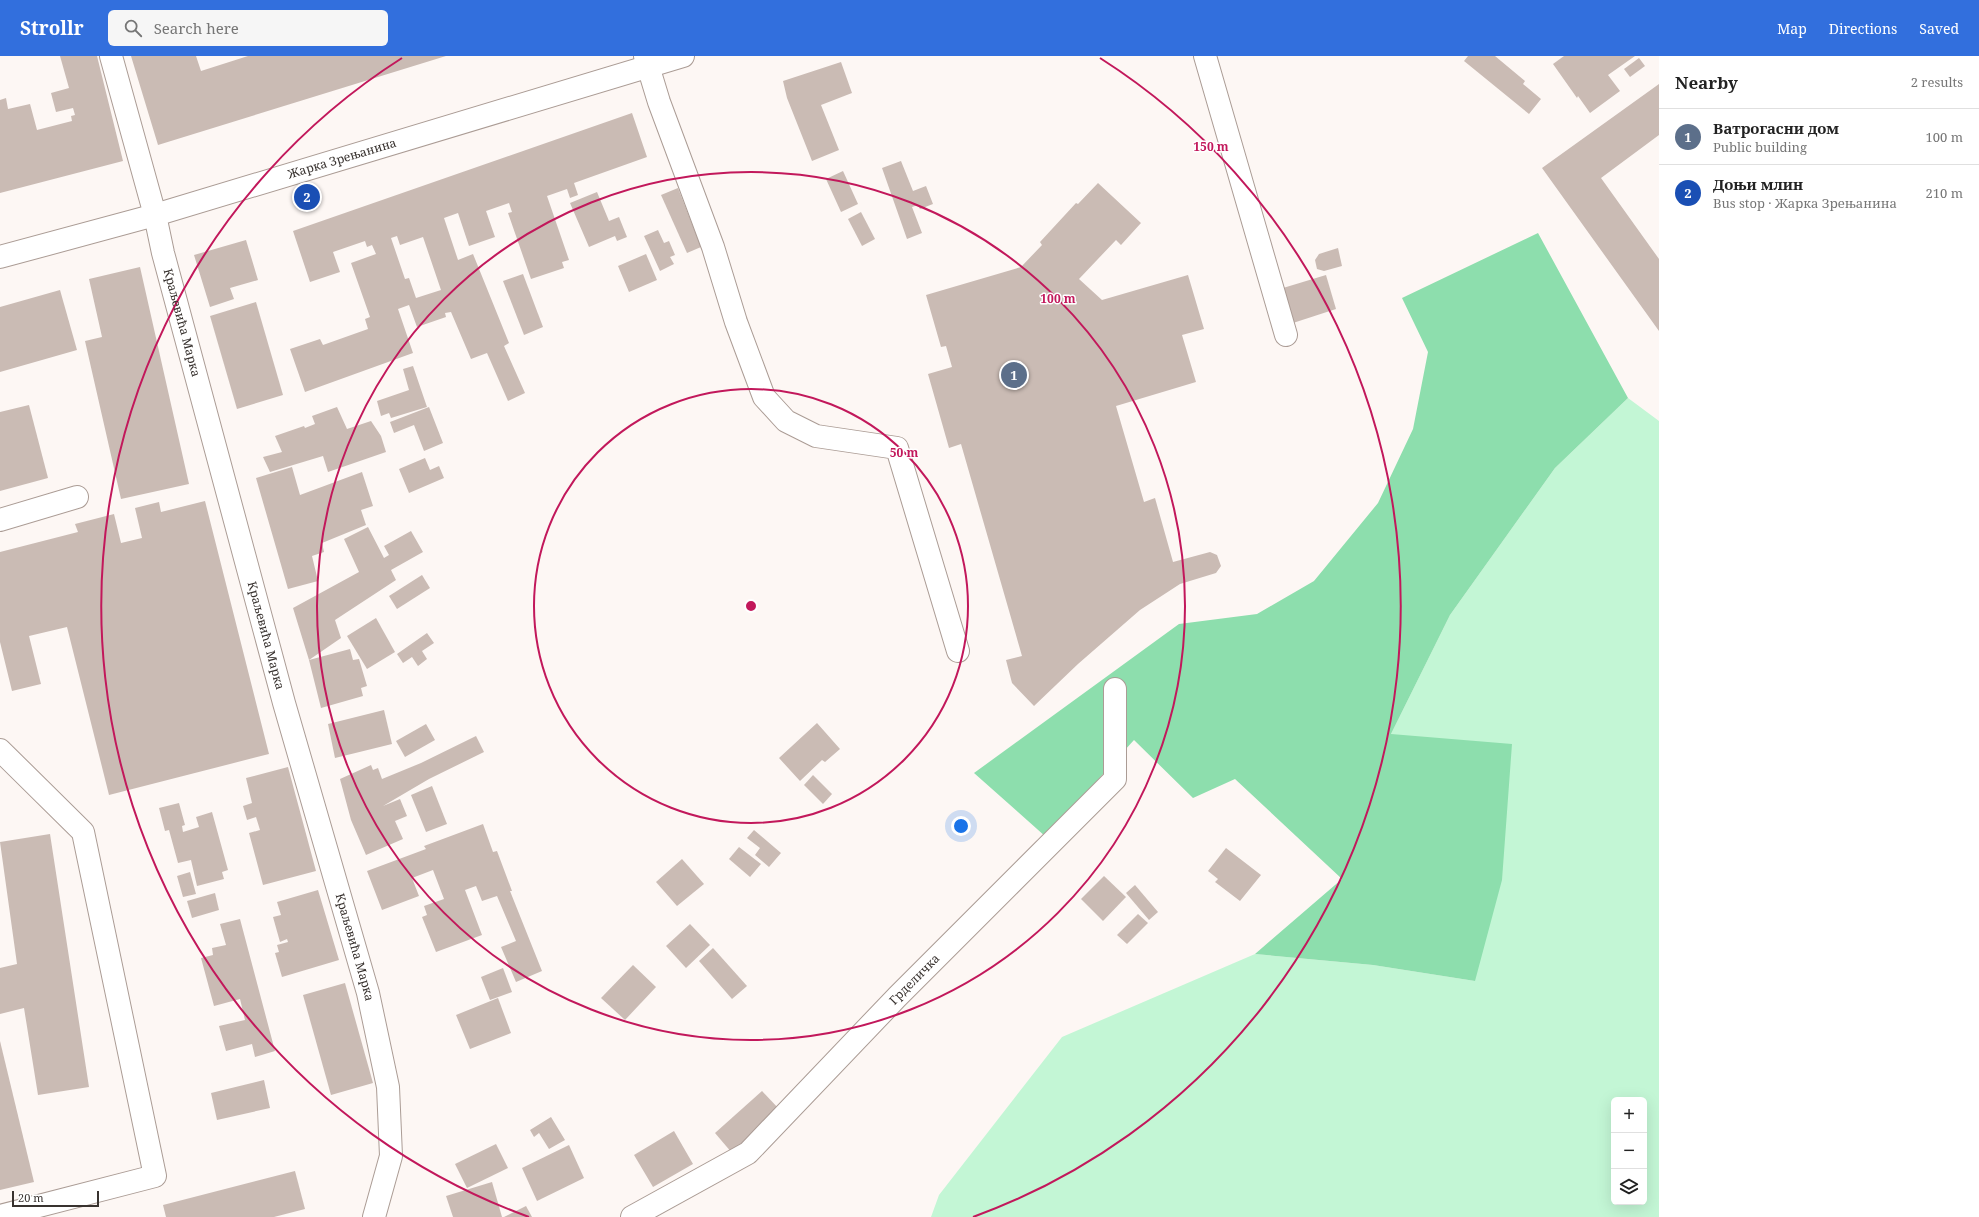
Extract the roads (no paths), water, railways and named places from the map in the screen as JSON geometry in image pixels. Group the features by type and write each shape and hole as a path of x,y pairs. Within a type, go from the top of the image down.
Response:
{"street":[{"name":"Краљевића Марка","path":"111,56 155,215 163,254 284,703 368,993 388,1087 390,1148 390,1156 374,1217"},
{"name":"Жарка Зрењанина","path":"0,256 155,215 646,61 683,56"},
{"path":"1205,56 1286,335"},
{"path":"646,61 659,102 713,247 736,322 764,397 786,421 816,436 897,448 958,651"},
{"path":"0,520 77,497"},
{"name":"Грделичка","path":"632,1217 748,1153 897,997 1115,779 1115,689"},
{"path":"0,750 83,832 155,1176 0,1216"}],"place":[{"name":"Доњи млин","path":"307,197"},
{"name":"Ватрогасни дом","path":"1014,375"}]}
